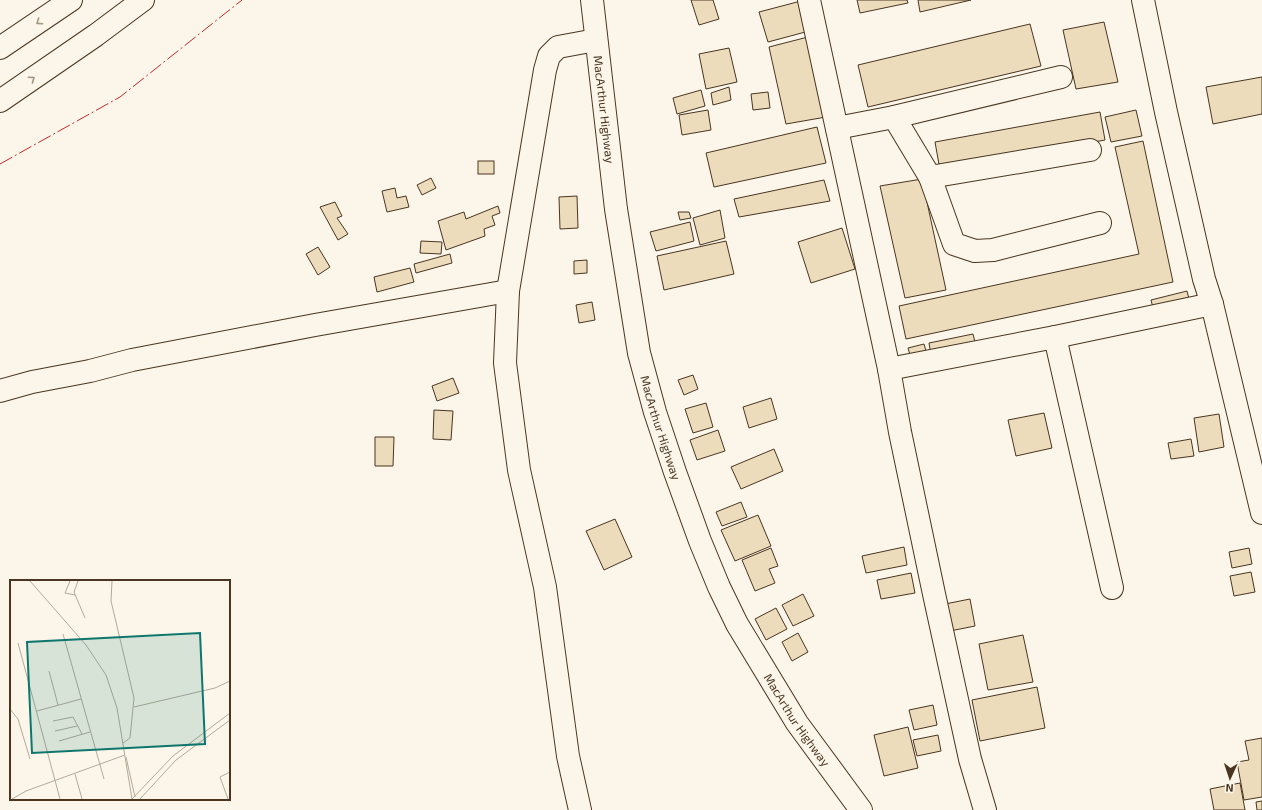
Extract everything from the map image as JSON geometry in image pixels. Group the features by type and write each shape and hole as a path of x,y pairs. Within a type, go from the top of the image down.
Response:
{"main road":[{"path":"0,48 71,0"},
{"path":"0,101 96,35 143,0"},
{"name":"MacArthur Highway","path":"592,0 616,209 639,353 675,472 719,587 737,624 797,722 861,810"},
{"path":"809,0 889,370 900,432 936,602 970,759 984,810"},
{"path":"1143,0 1204,279 1212,304 1262,513"},
{"path":"580,810 568,756 545,587 519,470 505,363 508,291 545,70 549,56 558,48 596,40"},
{"path":"837,128 894,117 1062,77"},
{"path":"894,117 930,177 954,244 975,251 993,250 1100,222"},
{"path":"930,177 1090,150"},
{"path":"0,391 32,382 139,359 315,325 508,291"},
{"path":"889,370 1212,304"},
{"path":"1055,337 1112,588"}],"building":[{"path":"691,0 713,0 719,19 699,25"},
{"path":"857,0 907,0 908,3 860,13"},
{"path":"918,0 971,0 920,12"},
{"path":"801,1 809,31 768,42 759,12"},
{"path":"1104,22 1118,82 1076,89 1063,30"},
{"path":"1030,24 1041,66 868,107 858,65"},
{"path":"808,37 826,117 786,124 769,47"},
{"path":"729,48 737,82 706,89 699,54"},
{"path":"1262,77 1262,114 1213,124 1206,87"},
{"path":"729,87 731,100 713,105 711,93"},
{"path":"701,90 705,106 677,114 673,98"},
{"path":"768,92 770,108 753,110 751,94"},
{"path":"708,110 711,130 682,135 679,115"},
{"path":"1136,110 1142,136 1111,142 1105,117"},
{"path":"1100,112 1105,140 940,170 935,142"},
{"path":"817,127 826,163 714,187 706,153"},
{"path":"1143,141 1173,282 906,339 899,306 1139,254 1115,147"},
{"path":"478,161 494,161 494,174 478,174"},
{"path":"431,178 436,188 422,195 417,185"},
{"path":"922,179 946,290 905,298 880,186"},
{"path":"824,180 830,201 739,217 734,199"},
{"path":"395,188 397,198 406,196 409,207 387,212 382,191"},
{"path":"577,196 578,228 560,229 559,197"},
{"path":"335,202 342,216 337,218 348,234 338,240 320,207"},
{"path":"498,206 500,213 492,216 495,225 484,229 485,236 446,250 438,221 464,212 466,219"},
{"path":"720,210 725,238 700,245 693,218"},
{"path":"678,212 689,212 691,218 680,220"},
{"path":"690,222 694,241 656,251 650,232"},
{"path":"842,228 855,269 811,283 798,242"},
{"path":"421,241 442,242 441,254 420,253"},
{"path":"726,241 734,274 664,290 657,256"},
{"path":"318,247 330,267 318,275 306,254"},
{"path":"450,254 452,263 416,273 414,264"},
{"path":"587,260 587,273 574,274 574,261"},
{"path":"410,268 414,282 377,292 374,277"},
{"path":"1187,291 1189,299 1153,308 1151,300"},
{"path":"592,302 595,320 579,323 576,305"},
{"path":"973,334 976,346 931,355 929,343"},
{"path":"924,344 928,358 912,362 908,348"},
{"path":"693,375 698,389 684,395 678,380"},
{"path":"453,378 459,393 437,401 432,386"},
{"path":"771,398 777,419 749,428 743,407"},
{"path":"706,403 713,427 693,433 685,409"},
{"path":"434,410 453,411 451,440 433,439"},
{"path":"1044,413 1052,448 1016,456 1008,420"},
{"path":"1219,414 1224,447 1199,452 1194,418"},
{"path":"718,430 725,451 697,460 690,440"},
{"path":"375,437 394,437 393,466 375,466"},
{"path":"1191,439 1194,456 1171,459 1168,443"},
{"path":"774,449 783,471 741,489 731,467"},
{"path":"741,502 747,517 722,526 716,512"},
{"path":"758,515 771,546 735,561 721,530"},
{"path":"615,519 632,557 604,570 586,531"},
{"path":"904,547 907,565 866,573 862,556"},
{"path":"771,548 778,566 769,569 775,583 755,591 742,560"},
{"path":"1249,548 1252,564 1232,568 1229,552"},
{"path":"1251,572 1255,592 1234,596 1230,576"},
{"path":"911,573 915,593 881,599 877,580"},
{"path":"803,594 814,616 793,626 782,605"},
{"path":"970,599 975,626 950,631 945,604"},
{"path":"776,608 787,629 766,640 755,619"},
{"path":"798,633 808,652 792,661 782,642"},
{"path":"1023,635 1033,682 988,690 979,644"},
{"path":"1037,687 1045,728 980,741 972,700"},
{"path":"933,705 937,725 914,730 909,710"},
{"path":"908,727 918,768 884,776 874,735"},
{"path":"938,735 941,751 917,756 913,740"},
{"path":"1262,738 1262,797 1244,800 1237,762 1249,760 1245,741"},
{"path":"1240,783 1245,810 1214,810 1210,789"},
{"path":"1262,801 1262,810 1257,810 1256,802"}],"power":[{"path":"0,164 120,97 242,0"}]}
